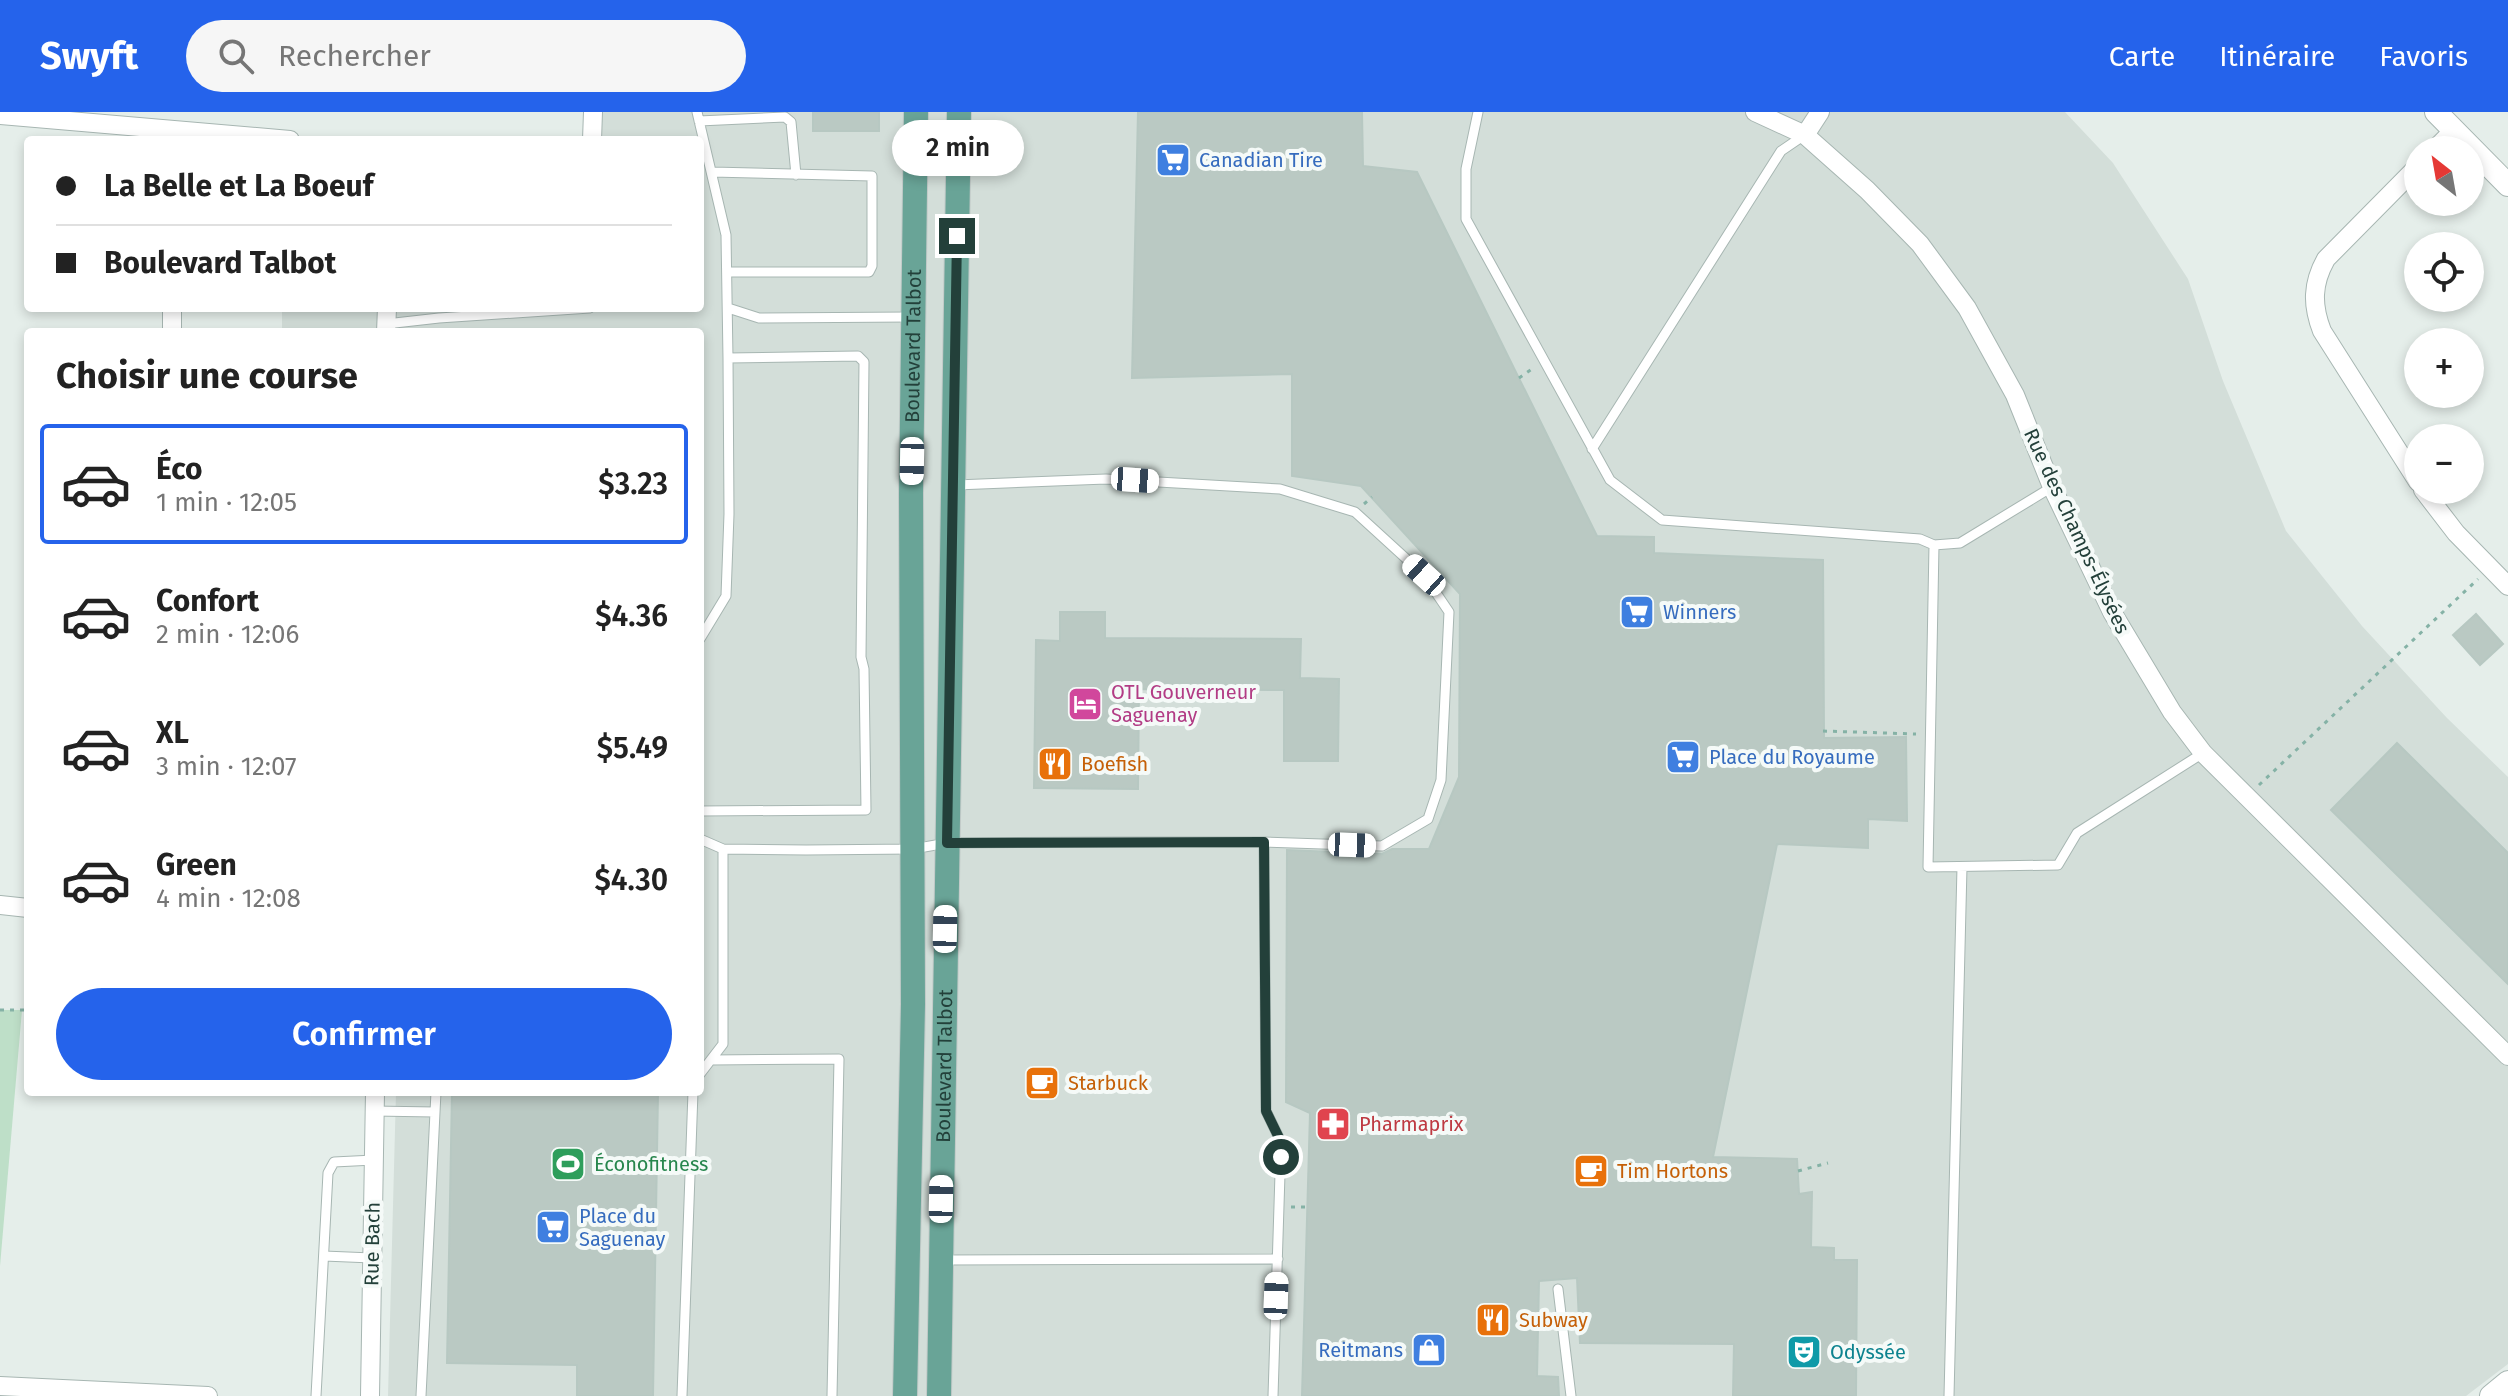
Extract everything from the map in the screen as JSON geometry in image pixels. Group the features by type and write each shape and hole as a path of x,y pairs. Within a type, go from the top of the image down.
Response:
{"main road":[{"name":"Boulevard Talbot","path":"905,1396 913,1020 916,112"},
{"name":"Boulevard Talbot","path":"939,1396 959,112"}],"street":[{"path":"592,136 593,112"},
{"name":"Rue des Champs-Élysées","path":"1755,112 1805,135 1867,190 1920,244 1967,308 2015,395 2052,487 2112,612 2172,712 2203,753 2508,1056"},
{"path":"1805,135 1820,112"},
{"path":"2436,112 2508,185"},
{"path":"0,115 198,136"},
{"path":"2448,136 2454,130"},
{"path":"2404,180 2326,259 2317,275 2314,294 2322,331 2404,460"},
{"path":"2434,504 2456,533 2508,586"},
{"path":"0,905 24,908"},
{"name":"Rue Bach","path":"370,1396 374,1102"},
{"path":"2491,1396 2508,1382"},
{"path":"0,1386 208,1396"}],"lane":[{"path":"1478,112 1466,169 1466,219 1610,480 1662,520 1920,539 1934,545 1960,543 2052,487"},
{"path":"703,136 698,116 785,117 791,122 796,175"},
{"path":"1592,449 1781,151 1805,135"},
{"path":"704,140 726,235 729,514 726,596 704,632"},
{"path":"712,172 872,176 872,266 869,272 727,272"},
{"path":"728,308 759,318 914,317"},
{"path":"386,321 530,312"},
{"path":"704,811 866,810 864,669 861,657 864,362 858,356 728,358"},
{"path":"704,841 723,849 913,849 947,843 1264,842 1382,846 1428,819 1441,780 1449,612 1424,575 1355,512 1280,489 1106,479 953,485"},
{"path":"1934,545 1928,867 2058,865 2077,833 2203,753"},
{"path":"1264,842 1266,1111 1281,1142 1273,1396"},
{"path":"704,1069 723,1044 723,849"},
{"path":"1949,1396 1962,867"},
{"path":"711,1060 839,1059 832,1396"},
{"path":"421,1396 436,1096"},
{"path":"682,1396 693,1096"},
{"path":"374,1102 435,1112"},
{"path":"316,1396 328,1173 334,1162 374,1160"},
{"path":"324,1256 372,1258"},
{"path":"941,1260 1278,1259"},
{"path":"1558,1289 1571,1396"}],"path":[{"path":"2248,796 2490,568"},
{"path":"1823,731 1929,734"},
{"path":"0,1010 24,1010"},
{"path":"1798,1171 1828,1163"}],"shaded area":[{"path":"594,112 2065,112 2113,163 2188,279 2223,381 2286,531 2362,626 2447,718 2508,777 2508,1364 2466,1396 388,1396 396,1096 704,1096 704,328 282,328 282,312 704,312 704,136 593,136"}],"green space":[{"path":"0,1010 22,1010 0,1266"}],"building":[{"path":"813,112 879,112 879,131 813,131"},
{"name":"Place du Royaume","path":"1138,112 1362,112 1363,166 1417,172 1597,536 1654,537 1654,553 1823,560 1824,738 1906,737 1907,821 1868,819 1868,848 1777,844 1713,1157 1797,1159 1799,1194 1812,1192 1811,1247 1834,1248 1834,1260 1857,1260 1856,1396 1733,1396 1734,1344 1580,1343 1577,1278 1539,1281 1537,1376 1558,1377 1559,1396 1302,1396 1310,1113 1286,1102 1287,850 1382,854 1392,849 1429,849 1459,777 1460,594 1361,486 1292,476 1292,374 1132,378"},
{"path":"1060,612 1105,612 1105,638 1301,639 1300,678 1339,679 1338,761 1284,761 1284,690 1139,689 1138,789 1034,788 1036,640 1060,641"},
{"path":"2476,614 2503,644 2480,665 2453,635"},
{"path":"2397,743 2508,853 2508,984 2331,810"},
{"name":"Place du Saguenay","path":"452,1096 658,1096 653,1396 577,1396 577,1365 447,1363"}],"place":[{"name":"Canadian Tire","path":"1173,160"},
{"name":"Winners","path":"1637,612"},
{"name":"OTL Gouverneur Saguenay","path":"1085,704"},
{"name":"Place du Royaume","path":"1683,757"},
{"name":"Boefish","path":"1055,764"},
{"name":"Starbuck","path":"1042,1083"},
{"name":"Pharmaprix","path":"1333,1124"},
{"name":"Éconofitness","path":"568,1164"},
{"name":"Tim Hortons","path":"1591,1171"},
{"name":"Place du Saguenay","path":"553,1227"},
{"name":"Subway","path":"1493,1320"},
{"name":"Reitmans","path":"1429,1350"},
{"name":"Odyssée","path":"1804,1352"}],"route":[{"path":"957,236 947,843 1264,842 1266,1111 1281,1142 1281,1157"}]}
